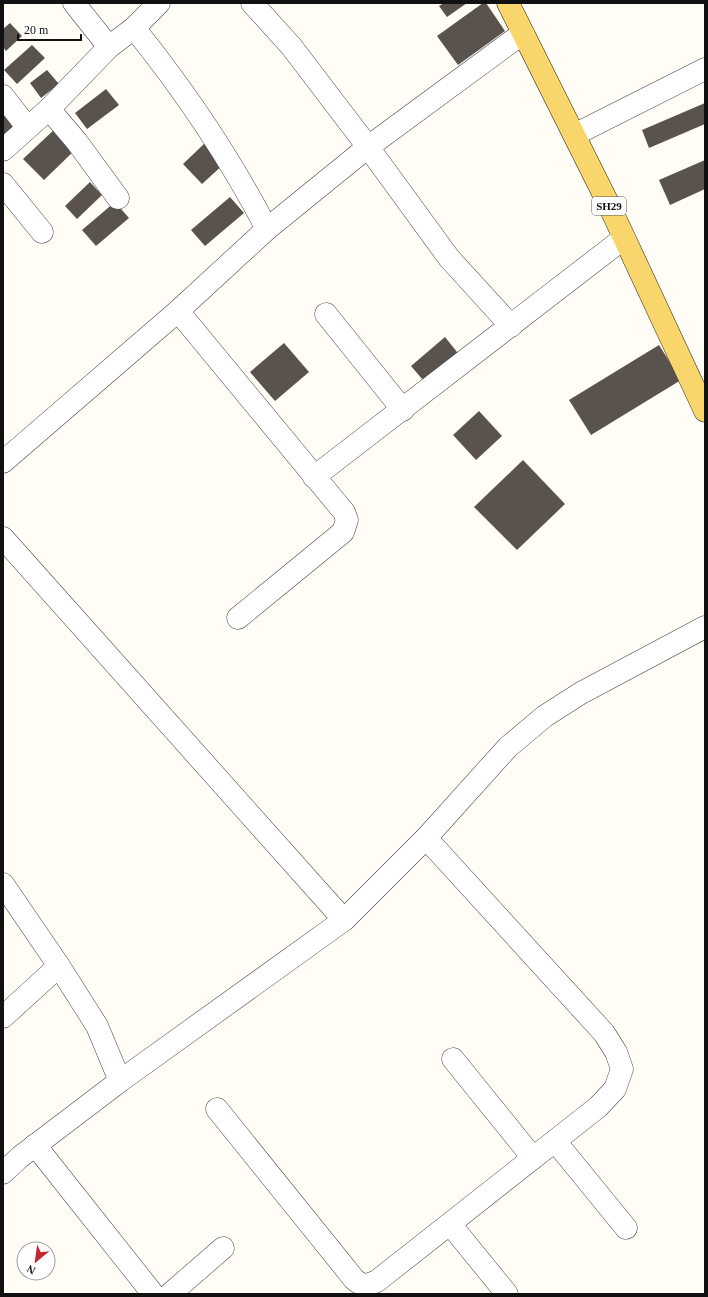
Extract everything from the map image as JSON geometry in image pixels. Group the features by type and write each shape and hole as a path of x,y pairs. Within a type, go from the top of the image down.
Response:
{"main road":[{"name":"SH29","path":"508,3 624,238 700,386 705,411"}],"street":[{"path":"74,3 109,47"},
{"path":"3,150 49,109 109,47 134,28 159,3"},
{"path":"252,3 291,46 450,258 510,326"},
{"path":"134,28 158,58 240,178 267,229"},
{"path":"3,462 178,311 267,229 368,147 523,34"},
{"path":"574,134 705,69"},
{"path":"3,96 27,128"},
{"path":"49,109 77,142 118,198"},
{"path":"3,184 42,232"},
{"path":"314,477 403,410 624,238"},
{"path":"178,311 344,512 347,520 346,527 343,532 238,618"},
{"path":"326,314 403,410"},
{"path":"3,538 344,920"},
{"path":"3,1173 35,1145 120,1080 344,920 426,838 508,747 545,716 581,694 705,627"},
{"path":"217,1109 358,1283 366,1285 377,1281 450,1224 598,1107 615,1089 622,1069 616,1052 604,1033 426,838"},
{"path":"3,884 59,966 96,1026 120,1080"},
{"path":"3,1017 59,966"},
{"path":"453,1059 533,1158"},
{"path":"555,1141 626,1228"},
{"path":"35,1145 153,1294"},
{"path":"450,1224 507,1294"},
{"path":"170,1294 223,1248"}],"building":[{"path":"444,3 467,3 447,17 439,6"},
{"path":"483,3 486,3 505,31 458,65 437,36"},
{"path":"10,23 22,36 6,51 3,47 3,29"},
{"path":"32,45 45,58 17,84 4,70"},
{"path":"47,70 59,84 41,98 30,83"},
{"path":"106,89 119,105 87,129 75,113"},
{"path":"705,103 705,124 649,148 642,130"},
{"path":"3,112 19,130 3,143"},
{"path":"57,127 77,148 44,180 23,159"},
{"path":"206,142 225,163 202,184 183,164"},
{"path":"705,160 705,189 670,205 659,180"},
{"path":"90,182 102,195 77,219 65,206"},
{"path":"230,197 244,213 205,246 191,230"},
{"path":"115,202 129,218 96,246 82,230"},
{"path":"445,337 461,357 428,386 411,366"},
{"path":"284,343 309,372 275,401 250,372"},
{"path":"659,345 681,380 591,435 569,400"},
{"path":"479,411 502,436 476,460 453,435"},
{"path":"523,460 565,504 517,550 474,507"}]}
